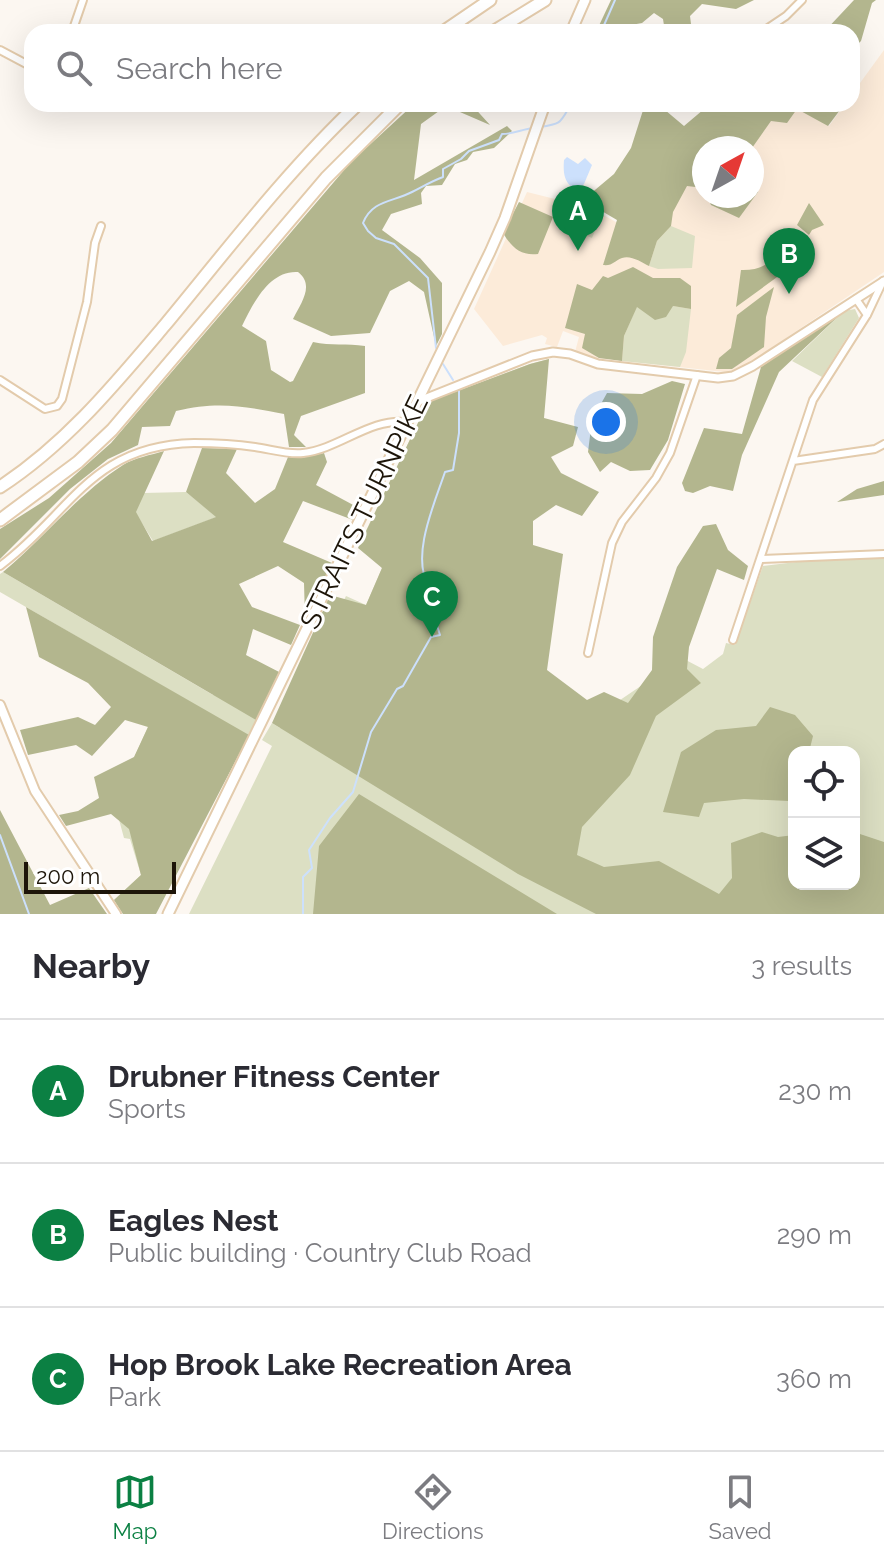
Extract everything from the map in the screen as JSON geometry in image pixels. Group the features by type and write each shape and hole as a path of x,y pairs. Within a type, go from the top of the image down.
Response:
{"highway":[{"path":"452,24 481,0"},
{"path":"454,24 490,0"},
{"path":"506,24 545,0"},
{"path":"0,487 42,456 92,410 257,214 351,112"},
{"path":"0,520 66,472 112,430 312,195 393,112"}],"main road":[{"path":"574,24 585,0"},
{"name":"STRAITS TURNPIKE","path":"168,914 497,237 542,112"},
{"path":"0,705 35,791 116,914"}],"street":[{"path":"75,24 83,0"},
{"path":"774,24 802,0"},
{"path":"0,50 24,63"},
{"path":"0,380 45,409 57,406 62,399 87,302 95,243 101,226"},
{"path":"419,401 544,353 559,352 596,364 723,378 743,372 884,281"},
{"path":"733,640 813,400 867,315 884,281"},
{"path":"856,299 867,315"},
{"path":"588,653 612,543 622,522 656,478 670,453 697,375"},
{"path":"0,566 98,473 139,452 160,446 193,443 242,445 300,454 319,450 392,421 406,422"},
{"path":"793,461 875,449 884,444"},
{"path":"761,559 884,554"}],"shaded area":[{"path":"884,50 884,272 734,373 596,358 575,352 579,337 563,331 557,347 545,344 547,338 542,335 503,346 474,309 527,192 591,208 630,230 692,168 692,208 764,208 764,136 736,136 780,112 807,112 829,126 839,112 860,112 860,83"}],"green space":[{"path":"611,0 754,0 736,9 702,4 690,16 691,24 664,24 663,19 654,13 642,23 600,24"},
{"path":"854,0 876,0 872,3 860,42 860,24 832,24"},
{"path":"405,112 438,112 421,124 414,180 507,126 512,131 494,148 473,152 467,160 455,164 442,185 426,186 421,193 422,204 391,214 382,230 420,258 442,283 442,334 436,346 424,292 409,281 390,291 370,333 331,336 293,319 303,301 306,283 298,272 279,276 263,290 242,326 266,341 271,370 293,381 313,342 365,346 365,393 301,416 294,435 306,447 289,447 284,414 230,406 176,411 170,426 142,427 138,445 108,459 70,489 0,559 0,529 49,498 111,443 351,162"},
{"path":"460,112 478,112 490,125"},
{"path":"642,112 667,112 684,126 701,112 795,112 787,123 771,121 760,136 692,136 692,187 687,186 673,212 671,226 657,241 649,266 625,257 603,265 617,220 583,200 614,174 631,148"},
{"path":"802,112 838,112 828,126"},
{"path":"519,202 553,217 538,254 518,250 503,233"},
{"path":"809,203 824,225 812,230 809,235 797,225"},
{"path":"578,204 602,214 592,238 568,228"},
{"path":"717,208 746,208 739,218"},
{"path":"671,226 695,236 692,268 658,269 649,266 657,241"},
{"path":"793,234 808,243 791,267 736,307 741,270 766,265 778,255"},
{"path":"633,267 653,278 680,278 691,286 691,309 673,306 666,317 655,320 637,307 624,336 622,361 599,358 582,348 585,334 565,328 577,284 592,290 603,276 608,278"},
{"path":"774,287 766,317 764,347 732,369 716,369 719,358 731,348 737,315"},
{"path":"637,306 691,309 686,352 680,367 622,361 624,336"},
{"path":"855,309 859,318 822,377 792,361 844,311"},
{"path":"844,311 779,372 742,455 733,491 710,486 693,493 685,491 682,483 704,428 742,434 761,367"},
{"path":"549,359 523,449 515,531 533,679 598,715 682,658 703,669 723,654 726,643 735,645 763,566 829,558 884,557 884,914 189,914 272,746 262,740 272,723 280,728 346,596 366,605 382,568 362,539 428,402"},
{"path":"549,359 544,418 578,427 573,446 551,457 561,473 599,492 582,516 556,505 533,521 533,545 563,554 547,670 587,700 604,692 628,703 652,670 653,637 677,567 703,526 716,524 728,550 748,566 744,580 717,569 689,647 687,669 701,683 656,716 630,775 582,827 577,855 604,867 659,861 719,894 732,878 731,843 762,832 778,837 788,836 788,890 860,890 860,834 884,842 884,914 596,914 518,874 272,723 330,595 366,605 382,568 358,548 428,402"},
{"path":"672,381 685,384 668,440 650,470 630,471 611,462 600,472 588,452 592,420 607,393 642,394"},
{"path":"202,448 237,449 226,473 255,503 275,489 288,457 301,458 324,453 327,462 316,485 357,507 353,520 303,501 283,542 332,563 305,619 304,583 278,566 239,584 252,607 300,625 291,645 253,629 246,655 279,672 256,720 3,572 107,477 127,463 164,451 136,512 152,541 216,517 186,492"},
{"path":"884,481 884,495 837,502 857,489"},
{"path":"186,492 217,517 153,541 135,512 143,493"},
{"path":"3,572 213,695 251,659 279,672 239,755 229,751 123,914 114,900 141,875 130,839 124,838 118,816 134,758 151,720 204,710 0,592 0,574"},
{"path":"26,607 249,735 156,914 123,914 114,900 141,875 129,829 111,814 66,826 59,815 78,811 99,798 94,777 134,757 148,727 125,720 92,756 76,745 28,755 20,730 78,717 95,725 111,707 88,683 39,657"},
{"path":"770,707 795,715 813,736 810,746 788,746 788,801 744,799 704,803 699,817 663,812 681,752 716,730 756,726"},
{"path":"359,794 557,914 313,914 319,846"},
{"path":"0,810 50,905 89,888 107,914 0,914"}],"water":[{"path":"567,157 578,164 585,158 592,165 578,190 565,178 564,160"}],"waterway":[{"path":"604,24 615,0"},
{"path":"540,127 560,122 567,112"},
{"path":"436,348 428,278 394,244 376,238 363,223 377,206 443,177 443,169 469,151 499,140 502,134 534,128"},
{"path":"443,364 453,380"},
{"path":"303,914 303,877 312,868 309,850 330,818 353,792 371,732 397,689 403,686 431,637 440,635 432,610 425,603 429,586 424,574 423,545 445,472 453,470 459,433 459,391"},
{"path":"0,835 29,914"}],"place":[{"name":"Drubner Fitness Center","path":"578,251"},
{"name":"Eagles Nest","path":"789,294"},
{"name":"Hop Brook Lake Recreation Area","path":"432,637"}]}
